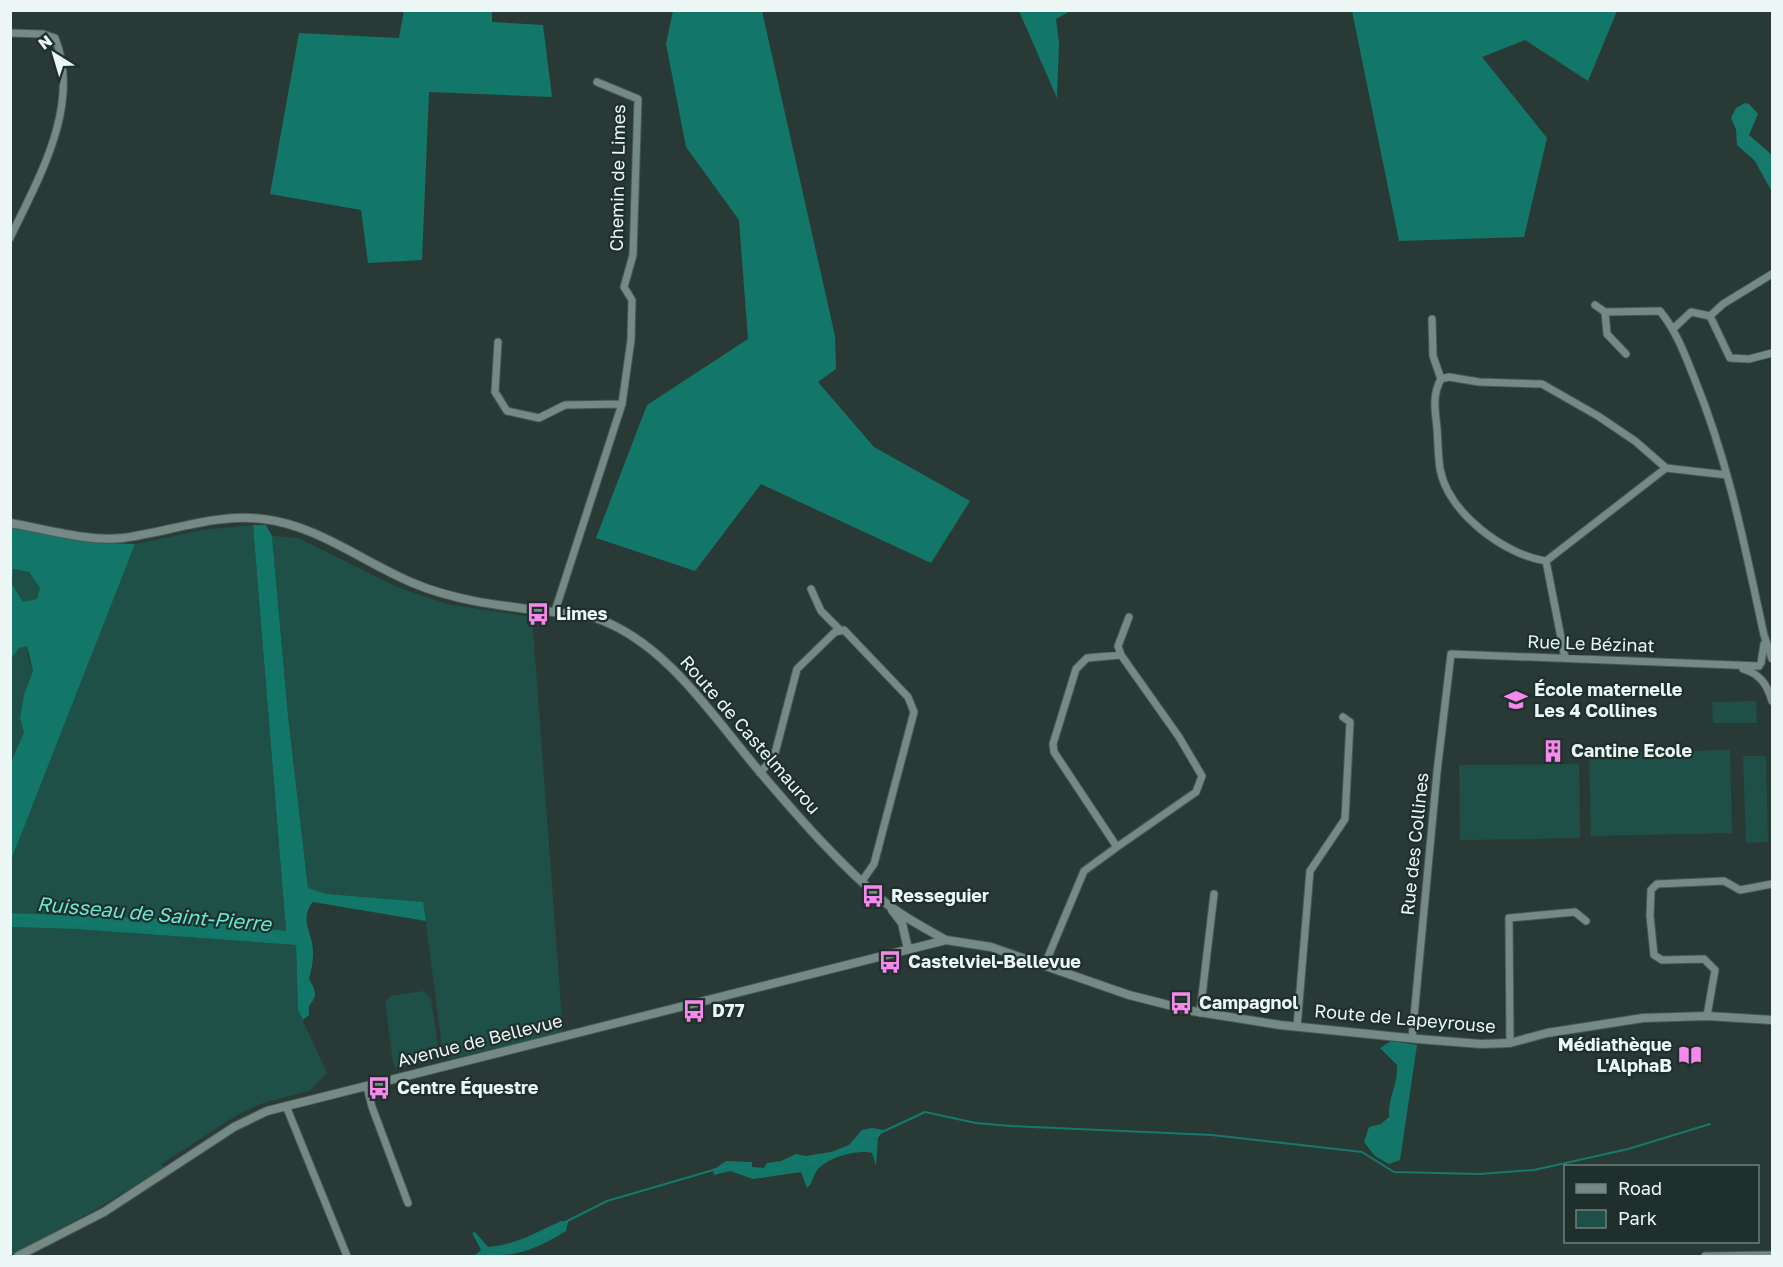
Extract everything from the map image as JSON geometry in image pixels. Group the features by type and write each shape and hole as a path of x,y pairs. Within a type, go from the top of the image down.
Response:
{"street":[{"path":"10,33 44,34 55,38 64,83 55,128 39,182 10,238"},
{"name":"Chemin de Limes","path":"597,82 638,99 633,255 624,287 632,300 631,340 622,404"},
{"path":"1710,316 1723,304 1773,274"},
{"path":"1595,305 1605,312 1660,311 1674,328 1715,430 1764,635 1773,660"},
{"path":"1605,312 1607,334 1626,354"},
{"path":"1674,328 1691,312 1710,316"},
{"path":"1710,316 1730,358 1749,358 1773,353"},
{"path":"1432,320 1433,356 1441,379 1434,392 1440,471 1450,495 1482,531 1515,551 1546,561"},
{"path":"498,342 495,392 507,411 539,418 565,405 622,404 555,611"},
{"path":"1441,379 1449,377 1479,382 1542,384 1598,416 1635,441 1666,468 1727,475"},
{"path":"1546,561 1666,468"},
{"name":"Route de Castelmaurou","path":"10,523 99,538 123,538 222,519 261,518 304,529 413,583 471,599 596,618 620,626 640,641 707,707 806,825 862,881 889,905 946,940"},
{"path":"1546,561 1565,658"},
{"path":"811,589 821,611 840,630 849,634 908,697 914,712 873,864 862,881"},
{"path":"1045,964 1084,871 1196,792 1202,776 1179,737 1121,655 1118,646 1129,617"},
{"path":"760,772 774,757 797,669 840,630"},
{"path":"1764,635 1760,665 1761,679 1773,701"},
{"name":"Rue Le Bézinat","path":"1451,654 1729,665 1760,665 1773,660"},
{"name":"Rue des Collines","path":"1412,1038 1437,772 1451,654"},
{"path":"1117,847 1054,752 1053,744 1076,669 1087,658 1121,655"},
{"name":"Rue Le Bézinat","path":"1729,665 1761,679 1773,681"},
{"path":"1296,1027 1310,871 1345,819 1350,722 1343,717"},
{"path":"1707,1016 1715,970 1704,959 1662,960 1654,955 1650,928 1651,890 1657,884 1669,881 1724,881 1740,890 1773,884"},
{"path":"1200,1012 1214,894"},
{"name":"Route de Castelmaurou","path":"889,905 902,923 909,949"},
{"path":"1510,1043 1509,918 1575,912 1586,921"},
{"path":"905,936 920,925"},
{"name":"Route de Lapeyrouse","path":"946,940 991,947 1129,995 1200,1012 1296,1027 1481,1044 1510,1043 1569,1029 1643,1018 1707,1016 1770,1021"},
{"name":"Avenue de Bellevue","path":"18,1257 104,1212 234,1127 267,1111 946,940"},
{"path":"367,1087 372,1107 408,1203"},
{"path":"286,1106 347,1257"},
{"path":"1705,1257 1773,1255"}],"green space":[{"path":"253,525 286,931 198,920 11,913 10,860 135,544 203,530"},
{"path":"272,536 298,538 397,587 447,604 532,617 563,1033 449,1059 443,1055 424,908 309,896 288,716"},
{"path":"13,569 29,572 40,588 38,599 23,602 12,584"},
{"path":"27,646 28,658 33,671 24,696 20,718 24,732 11,762 11,659 19,648"},
{"path":"1756,701 1757,723 1713,723 1712,702"},
{"path":"1730,750 1732,833 1591,836 1589,753"},
{"path":"1743,756 1766,756 1768,842 1746,843"},
{"path":"1579,764 1580,838 1460,840 1459,765"},
{"path":"11,927 75,929 296,945 298,1010 327,1073 309,1091 263,1103 237,1115 162,1164 164,1168 93,1211 11,1255"},
{"path":"424,991 431,999 439,1052 430,1062 396,1068 393,1062 385,1002 391,996"}],"shaded area":[{"path":"404,10 492,11 492,22 543,25 552,97 429,92 422,260 368,263 361,210 270,194 299,33 399,38"},
{"path":"673,11 762,11 835,336 836,369 818,382 874,447 970,501 931,563 761,484 695,571 596,538 647,405 748,339 739,220 686,147 666,44"},
{"path":"1019,11 1070,11 1056,19 1059,43 1057,98"},
{"path":"1352,11 1617,11 1588,81 1525,40 1482,57 1547,138 1524,237 1399,241"},
{"path":"1745,103 1749,104 1758,114 1749,135 1772,155 1772,192 1755,161 1737,145 1736,129 1731,118 1736,108"},
{"path":"253,525 266,525 272,536 288,716 308,888 326,894 423,902 426,921 313,902 309,908 307,921 313,947 309,979 315,996 309,1006 309,1015 303,1020 298,1010 296,945 75,929 11,927 11,913 198,920 286,931"},
{"path":"11,528 96,543 135,544 11,860 11,762 24,732 20,718 24,695 33,671 27,646 19,648 11,659","holes":["13,569 29,572 40,588 37,599 23,602 12,584"]},
{"path":"1391,1041 1417,1045 1400,1160 1389,1164 1375,1156 1364,1142 1369,1127 1381,1124 1389,1117 1397,1065 1380,1048"},
{"path":"872,1128 884,1130 878,1138 876,1166 872,1153 858,1152 842,1156 820,1167 807,1188 801,1172 753,1179 730,1171 714,1175 713,1170 726,1161 752,1162 752,1167 764,1168 767,1163 781,1161 796,1154 806,1156 831,1152 849,1145 862,1130"},
{"path":"561,1221 568,1222 566,1231 543,1244 512,1254 474,1256 481,1250 472,1233 475,1232 488,1247 499,1246 518,1241"}],"waterway":[{"name":"Ruisseau de Saint-Pierre","path":"10,915 296,940"},
{"path":"486,1256 526,1242 607,1201 727,1166 765,1170 787,1168 833,1155 925,1112 976,1123 1011,1126 1212,1135 1362,1152 1394,1172 1480,1174 1534,1170 1628,1149 1710,1124"}],"place":[{"name":"Limes","path":"538,614"},
{"name":"École maternelle Les 4 Collines","path":"1516,700"},
{"name":"Cantine Ecole","path":"1553,751"},
{"name":"Resseguier","path":"873,896"},
{"name":"Castelviel-Bellevue","path":"890,962"},
{"name":"Campagnol","path":"1181,1003"},
{"name":"D77","path":"694,1011"},
{"name":"Médiathèque L'AlphaB","path":"1690,1055"},
{"name":"Centre Équestre","path":"379,1088"}]}
